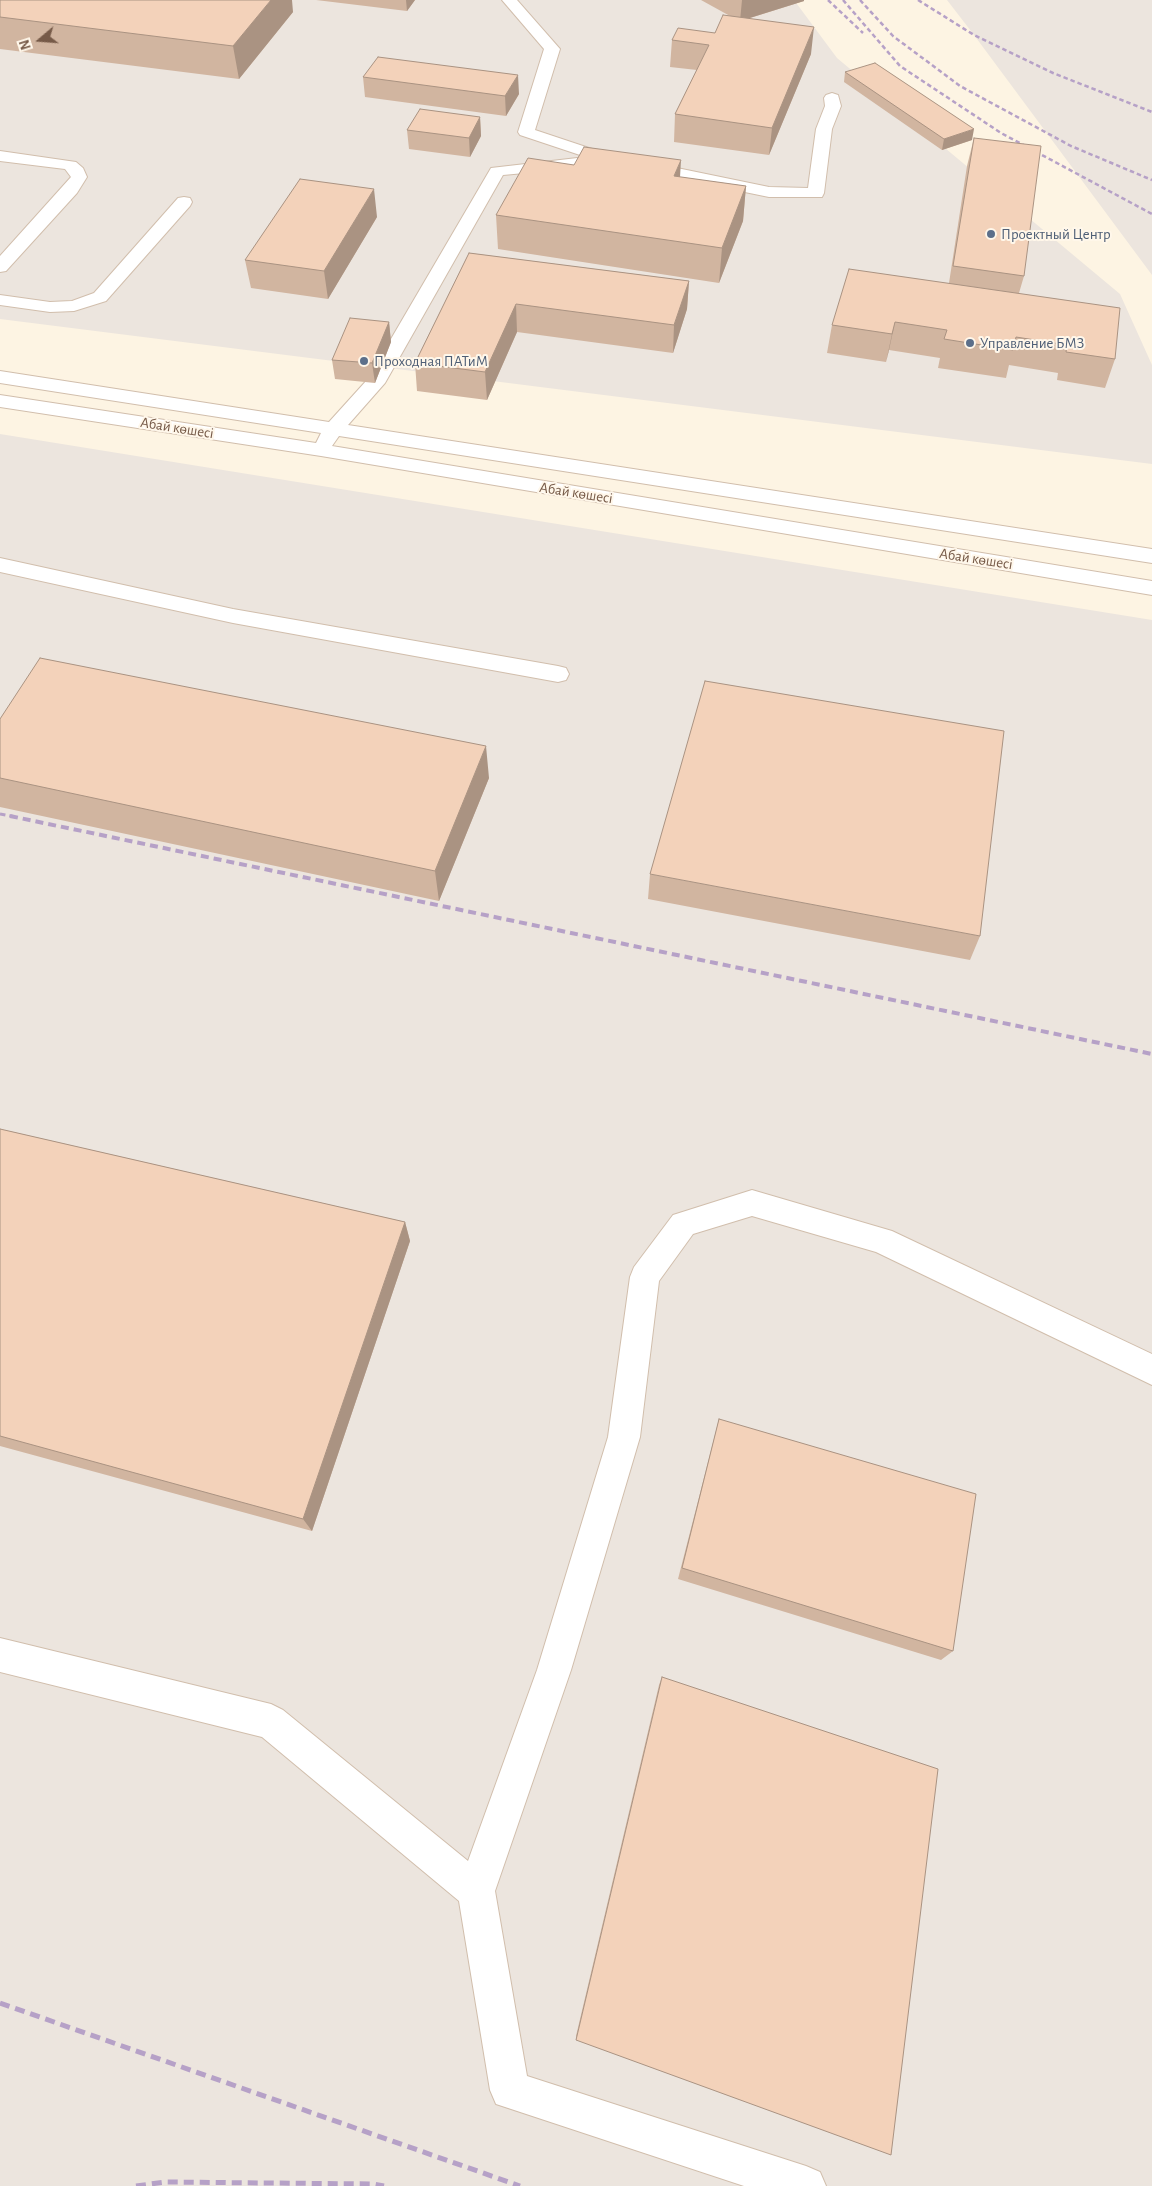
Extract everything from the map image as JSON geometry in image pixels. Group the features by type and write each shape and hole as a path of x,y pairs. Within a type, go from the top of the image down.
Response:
{"street":[{"path":"509,0 552,49 526,132 610,160 770,192 816,192 824,129 834,106 832,98"},
{"path":"0,156 70,165 77,171 79,176 71,189 0,267"},
{"path":"321,450 332,430 375,383 497,172 610,160"},
{"path":"0,300 50,307 74,306 100,297 184,202"},
{"name":"Абай көшесі","path":"0,377 1152,556"},
{"name":"Абай көшесі","path":"0,401 321,450 1152,588"},
{"path":"0,565 233,616 558,674"},
{"path":"806,2186 510,2090 476,1891 554,1670 624,1437 645,1277 683,1224 752,1203 882,1240 1152,1370"},
{"path":"0,1656 271,1722 476,1891"}],"shaded area":[{"path":"0,0 794,0 837,58 1120,294 1152,365 1152,464 0,319"},
{"path":"947,0 1152,0 1152,275 974,35"},
{"path":"0,434 1152,620 1152,2186 0,2186"}],"building":[{"path":"0,0 271,0 233,46 0,17"},
{"path":"723,15 814,27 772,128 675,114 709,45 672,40 678,28 715,33"},
{"path":"378,57 518,75 505,96 363,77"},
{"path":"875,63 974,129 944,139 845,72"},
{"path":"420,109 480,117 469,138 407,130"},
{"name":"Проектный Центр","path":"974,138 1041,146 1024,276 953,266"},
{"path":"584,147 681,160 674,176 746,186 722,248 496,215 528,158 574,165"},
{"path":"300,179 374,189 324,271 245,260"},
{"path":"469,253 689,281 674,325 516,304 485,372 415,363"},
{"path":"849,269 1120,308 1115,359 1066,352 1067,345 1016,337 1013,350 944,339 947,330 895,322 892,334 832,325"},
{"path":"350,318 389,322 372,363 332,360"},
{"path":"40,658 486,746 435,871 0,778 0,719"},
{"path":"705,681 1004,731 980,936 650,874"},
{"path":"0,1129 405,1222 303,1519 0,1436"},
{"path":"719,1419 976,1494 953,1651 682,1568"},
{"path":"662,1677 938,1769 891,2155 576,2040"}],"railway":[{"path":"828,0 863,33"},
{"path":"843,0 900,66 1001,133 1152,214"},
{"path":"860,0 893,36 960,86 1071,146 1152,180"},
{"path":"918,0 974,35 1053,73 1152,112"},
{"path":"0,814 16,817"},
{"path":"10,816 1152,1054"},
{"path":"0,2003 520,2186"},
{"path":"136,2186 165,2182 373,2184 384,2186"}],"place":[{"name":"Проектный Центр","path":"991,234"},
{"name":"Управление БМЗ","path":"970,343"},
{"name":"Проходная ПАТиМ","path":"364,361"}]}
